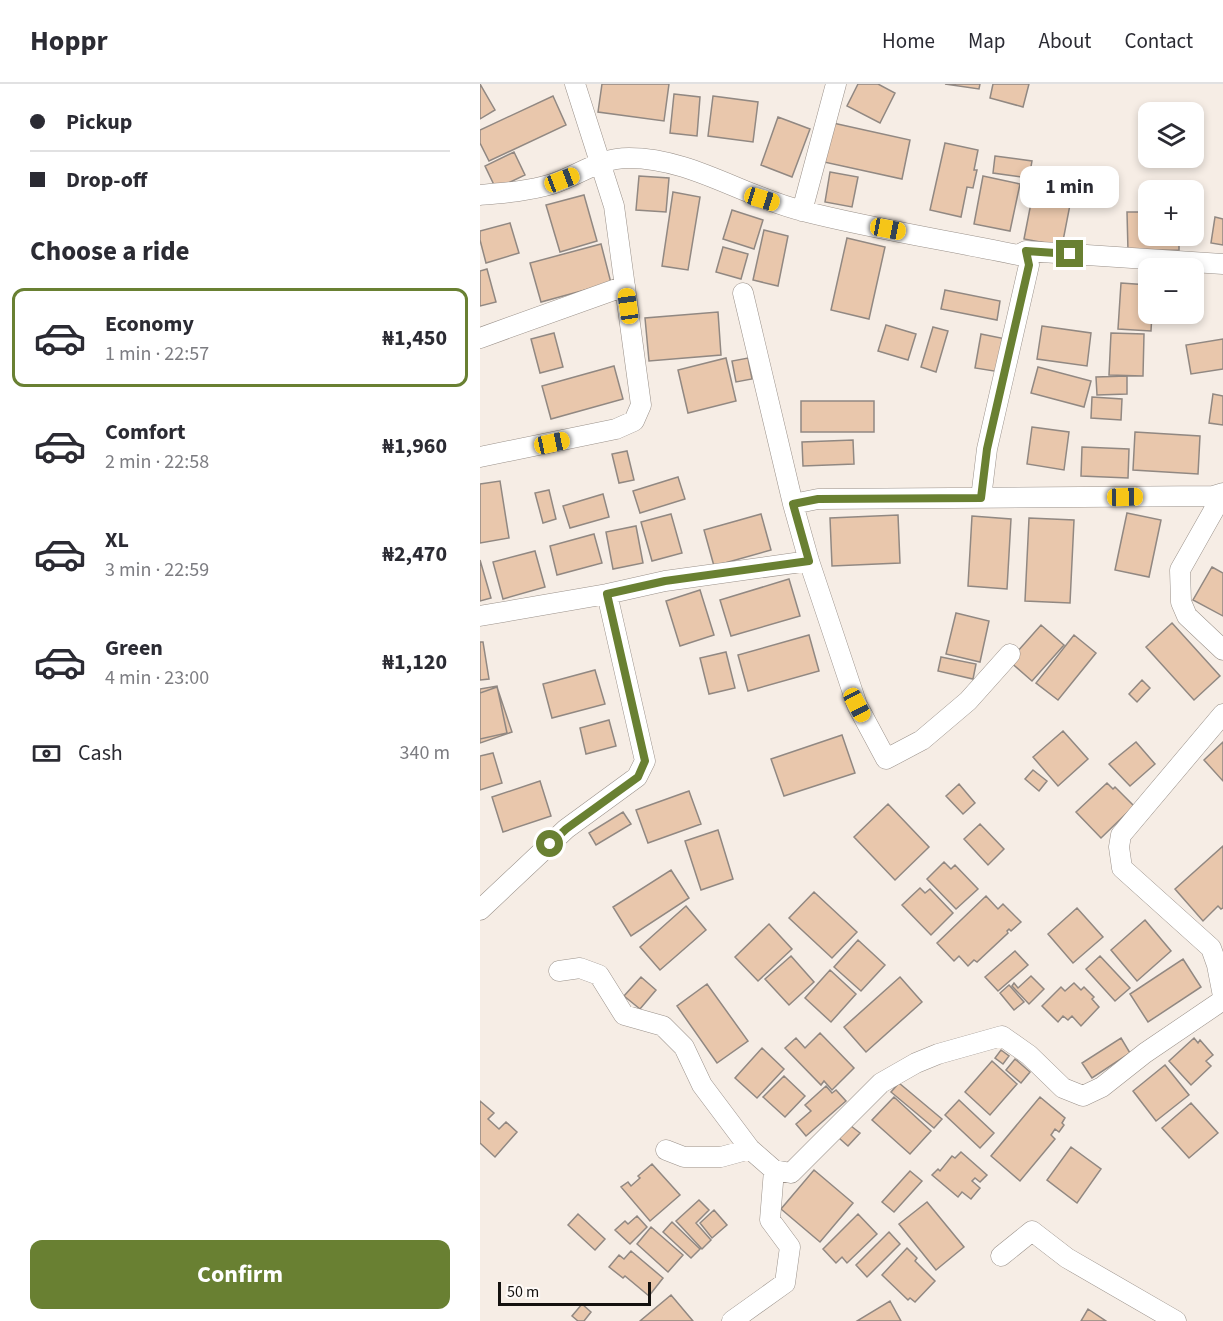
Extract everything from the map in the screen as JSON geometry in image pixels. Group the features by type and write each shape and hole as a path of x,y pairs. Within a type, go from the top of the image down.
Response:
{"street":[{"path":"480,457 616,429 634,421 641,405 614,206 575,84"},
{"path":"802,211 836,84"},
{"path":"480,195 551,184 574,176 599,162 629,158 662,162 710,176 762,199 802,211 1017,255 1026,251 1223,264"},
{"path":"981,498 987,449 1029,265 1026,251"},
{"path":"480,338 625,286"},
{"path":"743,293 793,504 809,561 857,705 886,759 922,740 968,701 1010,654"},
{"path":"793,504 818,499 1213,496 1223,493"},
{"path":"1223,493 1180,570 1180,602 1186,616 1223,650"},
{"path":"480,616 607,594 665,581 809,561"},
{"path":"480,910 566,829 638,777 645,761 607,594"},
{"path":"559,971 580,968 599,975 624,1015 663,1026 684,1047 702,1085 750,1149 774,1170 791,1173 881,1083 916,1063 938,1054 1002,1036 1029,1055 1063,1088 1083,1095 1102,1087 1145,1053 1223,998 1217,965 1211,948 1122,868 1119,847 1121,835 1223,714"},
{"path":"666,1150 684,1157 721,1156 750,1149"},
{"path":"732,1321 784,1283 790,1247 770,1220 774,1170"},
{"path":"1001,1256 1032,1231 1067,1258 1176,1321"}],"building":[{"path":"480,84 495,110 480,119"},
{"path":"602,84 669,84 664,121 598,112"},
{"path":"858,84 878,84 895,93 880,123 847,106"},
{"path":"945,84 980,84 979,89"},
{"path":"993,84 1029,84 1023,107 990,98"},
{"path":"674,94 700,97 697,136 670,133"},
{"path":"553,96 566,125 489,161 480,143 480,130"},
{"path":"713,96 758,102 753,142 708,136"},
{"path":"778,117 810,129 792,177 761,165"},
{"path":"833,123 910,140 902,179 824,162"},
{"path":"945,143 978,150 973,188 967,187 961,217 930,210"},
{"path":"514,152 525,175 496,189 485,166"},
{"path":"995,156 1032,161 1029,178 993,173"},
{"path":"1038,167 1076,174 1062,246 1024,239"},
{"path":"830,172 858,177 852,207 825,202"},
{"path":"639,176 669,178 666,212 636,210"},
{"path":"983,176 1020,184 1010,231 974,224"},
{"path":"673,192 700,197 688,270 662,266"},
{"path":"584,195 597,241 560,252 546,205"},
{"path":"732,210 763,220 754,249 723,239"},
{"path":"1127,212 1138,212 1138,246 1179,246 1179,250 1128,251"},
{"path":"1215,217 1223,219 1223,245 1211,243"},
{"path":"510,223 519,253 486,263 480,231"},
{"path":"764,230 788,236 778,286 753,280"},
{"path":"847,238 885,247 869,319 831,310"},
{"path":"601,244 611,283 541,302 530,263"},
{"path":"723,247 748,254 741,279 716,272"},
{"path":"487,269 496,302 480,306 480,271"},
{"path":"1121,283 1138,284 1138,324 1151,324 1151,331 1118,329"},
{"path":"945,290 1000,301 997,320 941,309"},
{"path":"718,312 721,355 649,361 645,318"},
{"path":"886,325 916,334 908,360 878,351"},
{"path":"1042,326 1091,333 1087,366 1037,359"},
{"path":"933,327 948,331 936,372 921,367"},
{"path":"554,333 563,367 540,373 531,339"},
{"path":"1111,333 1144,334 1143,376 1109,375"},
{"path":"981,334 1006,339 1000,372 975,368"},
{"path":"1223,339 1223,369 1191,374 1186,345"},
{"path":"726,358 736,401 688,413 678,370"},
{"path":"748,358 752,379 736,382 732,361"},
{"path":"614,366 623,399 551,419 542,386"},
{"path":"1038,367 1091,381 1084,407 1031,393"},
{"path":"1127,376 1127,394 1097,395 1096,377"},
{"path":"1213,394 1223,396 1223,425 1209,423"},
{"path":"1092,397 1122,399 1121,420 1091,418"},
{"path":"801,401 874,401 874,432 801,432"},
{"path":"1032,427 1069,432 1064,470 1027,464"},
{"path":"1135,432 1200,436 1198,474 1133,470"},
{"path":"853,440 854,464 803,466 802,442"},
{"path":"1082,447 1129,449 1128,478 1081,476"},
{"path":"627,451 634,480 619,483 612,454"},
{"path":"678,477 685,499 640,513 633,491"},
{"path":"500,481 509,538 480,543 480,484"},
{"path":"549,490 556,519 543,523 535,493"},
{"path":"603,494 609,517 570,528 563,506"},
{"path":"1127,513 1161,520 1149,577 1115,570"},
{"path":"671,514 682,553 652,561 641,522"},
{"path":"761,514 771,550 714,566 704,530"},
{"path":"898,515 900,563 832,566 830,518"},
{"path":"972,516 1011,519 1007,589 968,586"},
{"path":"1029,518 1074,520 1070,603 1025,601"},
{"path":"636,526 643,563 613,569 606,532"},
{"path":"594,534 602,563 557,575 550,546"},
{"path":"535,551 545,587 503,599 493,562"},
{"path":"480,560 491,598 480,601"},
{"path":"1212,567 1223,573 1223,616 1193,600"},
{"path":"789,579 800,616 731,636 720,600"},
{"path":"700,590 714,635 680,646 666,601"},
{"path":"956,613 989,621 980,662 946,654"},
{"path":"1172,623 1220,676 1194,700 1146,647"},
{"path":"1041,625 1064,645 1032,681 1009,661"},
{"path":"809,635 819,671 748,691 738,655"},
{"path":"1074,635 1096,653 1058,700 1036,683"},
{"path":"480,642 483,642 489,679 480,680"},
{"path":"726,652 735,688 709,694 700,658"},
{"path":"941,657 976,664 973,679 938,671"},
{"path":"595,670 605,704 552,718 543,684"},
{"path":"1142,680 1150,688 1137,702 1129,694"},
{"path":"497,686 507,733 480,739 480,689"},
{"path":"497,687 512,732 480,743 480,693"},
{"path":"609,720 616,746 586,754 580,728"},
{"path":"1063,731 1088,759 1058,786 1033,757"},
{"path":"842,735 855,773 784,796 771,759"},
{"path":"1136,742 1155,764 1130,786 1109,764"},
{"path":"1223,742 1223,781 1204,760"},
{"path":"493,753 502,783 480,790 480,756"},
{"path":"1033,770 1047,781 1039,791 1025,779"},
{"path":"540,781 551,816 503,832 492,797"},
{"path":"1107,783 1113,789 1115,787 1134,806 1101,838 1076,812"},
{"path":"959,784 975,803 963,814 946,796"},
{"path":"689,791 701,824 648,843 636,810"},
{"path":"888,804 929,847 895,880 854,837"},
{"path":"623,812 631,824 596,845 589,833"},
{"path":"980,824 1004,849 988,865 964,839"},
{"path":"718,830 733,879 701,890 685,841"},
{"path":"1223,846 1223,908 1218,906 1203,921 1175,889"},
{"path":"944,862 951,869 955,865 978,889 956,909 927,879"},
{"path":"671,870 689,898 631,936 613,907"},
{"path":"920,888 925,893 930,889 953,913 931,935 902,905"},
{"path":"814,892 857,932 832,958 789,918"},
{"path":"986,896 998,909 1003,904 1021,922 1011,931 1009,929 1008,933 977,962 974,960 968,966 959,956 954,961 937,943"},
{"path":"686,906 706,930 660,970 640,947"},
{"path":"1077,908 1103,937 1073,963 1048,934"},
{"path":"1145,920 1171,951 1137,981 1111,950"},
{"path":"769,924 792,949 758,981 735,957"},
{"path":"858,940 885,965 861,991 834,967"},
{"path":"1015,951 1028,965 998,991 985,977"},
{"path":"791,956 814,982 789,1005 765,979"},
{"path":"1100,956 1130,988 1115,1001 1086,969"},
{"path":"1183,959 1201,987 1148,1022 1130,994"},
{"path":"830,970 856,994 831,1022 805,998"},
{"path":"1031,976 1044,989 1029,1004 1012,986 1014,983 1018,988"},
{"path":"641,977 656,990 640,1009 624,996"},
{"path":"900,977 922,1002 866,1052 844,1027"},
{"path":"1074,983 1081,990 1084,987 1094,997 1092,999 1099,1007 1081,1026 1072,1016 1068,1020 1063,1016 1058,1022 1042,1006 1061,987 1065,991"},
{"path":"707,984 748,1041 717,1063 677,1006"},
{"path":"1009,985 1024,1002 1014,1010 1000,993"},
{"path":"820,1033 854,1068 832,1090 824,1081 821,1085 785,1048 796,1038 805,1048"},
{"path":"1121,1038 1130,1053 1092,1078 1082,1063"},
{"path":"1194,1038 1198,1043 1200,1040 1213,1055 1206,1061 1211,1066 1191,1085 1169,1061"},
{"path":"762,1048 784,1069 757,1098 735,1078"},
{"path":"1001,1050 1009,1056 1003,1064 995,1058"},
{"path":"1015,1059 1030,1072 1021,1083 1006,1070"},
{"path":"992,1061 1017,1084 990,1115 965,1092"},
{"path":"1165,1065 1189,1095 1156,1121 1133,1091"},
{"path":"784,1076 805,1096 785,1117 763,1097"},
{"path":"899,1083 942,1119 934,1128 891,1092"},
{"path":"826,1086 832,1093 836,1090 846,1101 806,1136 796,1124 811,1111 805,1105"},
{"path":"894,1097 931,1131 910,1154 872,1120"},
{"path":"1040,1097 1065,1118 1062,1123 1064,1125 1059,1132 1055,1129 1051,1135 1055,1139 1020,1181 991,1156"},
{"path":"959,1100 994,1133 980,1148 945,1115"},
{"path":"480,1101 494,1113 488,1119 499,1129 506,1122 517,1132 495,1157 480,1143"},
{"path":"1191,1103 1218,1133 1189,1158 1162,1128"},
{"path":"851,1126 860,1133 848,1146 839,1138"},
{"path":"1071,1147 1101,1169 1077,1203 1047,1180"},
{"path":"961,1152 987,1175 980,1182 975,1178 972,1181 980,1188 971,1199 962,1192 958,1197 932,1175 938,1169 940,1171 952,1156 955,1158"},
{"path":"652,1164 680,1195 650,1221 621,1187 628,1182 631,1186 640,1178 638,1176"},
{"path":"814,1170 853,1203 820,1242 781,1209"},
{"path":"910,1171 922,1181 894,1212 882,1202"},
{"path":"699,1200 709,1210 696,1223 711,1240 702,1249 676,1221"},
{"path":"927,1202 964,1247 936,1270 899,1224"},
{"path":"714,1210 727,1225 712,1238 700,1223"},
{"path":"578,1214 605,1239 595,1250 568,1225"},
{"path":"858,1214 877,1234 847,1263 842,1257 836,1263 823,1249"},
{"path":"637,1216 647,1227 630,1244 615,1230 625,1221 628,1224"},
{"path":"672,1222 700,1249 691,1258 663,1232"},
{"path":"651,1227 683,1255 668,1272 637,1244"},
{"path":"889,1232 900,1244 867,1277 856,1265"},
{"path":"907,1248 917,1258 915,1261 935,1281 915,1302 910,1298 908,1300 882,1275"},
{"path":"631,1251 663,1278 649,1296 625,1276 623,1278 609,1267 619,1255 624,1259"},
{"path":"671,1295 693,1321 640,1321"},
{"path":"890,1301 901,1321 857,1321"},
{"path":"582,1304 591,1312 584,1321 578,1321 572,1316"},
{"path":"1088,1309 1106,1321 1081,1321"}],"route":[{"path":"550,844 566,829 638,777 645,761 607,594 665,581 809,561 793,504 818,499 981,498 987,449 1029,265 1026,251 1070,254"}]}
